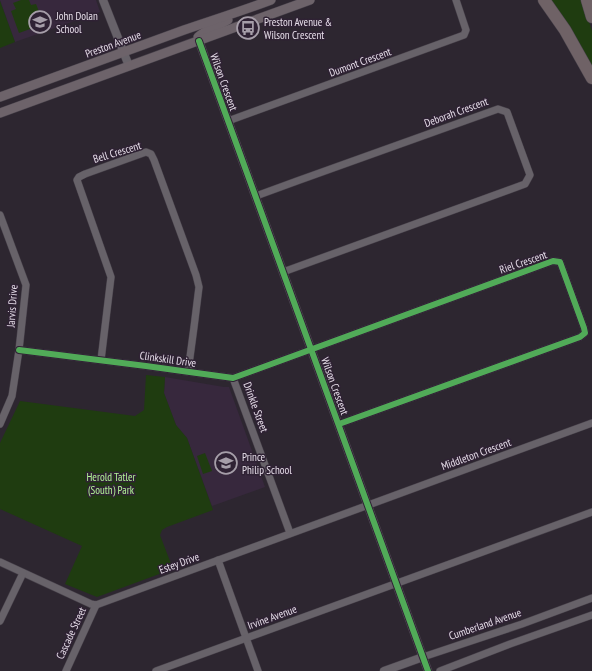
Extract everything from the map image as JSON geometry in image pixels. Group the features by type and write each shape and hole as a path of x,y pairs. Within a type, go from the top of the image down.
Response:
{"highway":[{"path":"544,0 565,30 592,78"},
{"path":"587,0 592,17"}],"main road":[{"name":"Preston Avenue","path":"0,97 124,53 183,30 271,0"},
{"name":"Preston Avenue","path":"0,112 310,0"},
{"name":"Preston Avenue","path":"199,41 198,37 200,35 227,21 235,13"},
{"path":"183,30 199,41"}],"street":[{"path":"104,0 129,66"},
{"name":"Dumont Crescent","path":"228,121 464,35 466,30 456,0"},
{"name":"Wilson Crescent","path":"199,41 428,671"},
{"name":"Deborah Crescent","path":"256,196 498,109 507,112 530,175 525,184 283,272"},
{"name":"Bell Crescent","path":"101,360 111,277 77,180 85,174 146,152 151,154 154,160 199,287 188,372"},
{"name":"Jarvis Drive","path":"0,215 26,285 12,396 0,424"},
{"name":"Riel Crescent","path":"311,350 553,261 560,262 584,328 585,333 580,337 339,424"},
{"name":"Clinkskill Drive","path":"19,350 233,378 311,350"},
{"name":"Drinkle Street","path":"233,378 290,533"},
{"name":"Middleton Crescent","path":"368,505 592,423"},
{"name":"Estey Drive","path":"96,605 368,505"},
{"path":"397,583 592,512"},
{"path":"218,560 258,671"},
{"path":"0,562 96,605"},
{"path":"0,620 23,573"},
{"name":"Irvine Avenue","path":"156,671 397,583"},
{"name":"Cumberland Avenue","path":"384,671 522,624 592,598"},
{"name":"Cascade Street","path":"66,671 96,605"},
{"path":"440,671 592,615"}],"shaded area":[{"name":"John Dolan School","path":"0,0 96,0 100,12 15,42"},
{"name":"Prince Philip School","path":"165,377 229,387 265,487 212,506 187,438 176,425 164,393"}],"green space":[{"path":"21,0 29,0 31,5 36,4 44,24 19,33 11,11 16,9 13,3"},
{"path":"549,0 582,0 592,31 592,66"},
{"path":"0,1 15,42 0,48"},
{"name":"Herold Tatler (South) Park","path":"146,375 165,377 164,393 176,425 187,438 213,510 162,530 160,535 173,569 97,597 65,584 82,546 0,509 0,443 20,401 135,416 144,410"},
{"path":"205,453 212,471 203,474 197,456"}],"cycle path":[{"path":"199,41 428,671"},
{"path":"19,350 233,378 553,261 560,262 584,328 585,333 580,337 339,424"}],"place":[{"name":"John Dolan School","path":"40,22"},
{"name":"Preston Avenue & Wilson Crescent","path":"248,28"},
{"name":"Prince Philip School","path":"226,463"}]}
